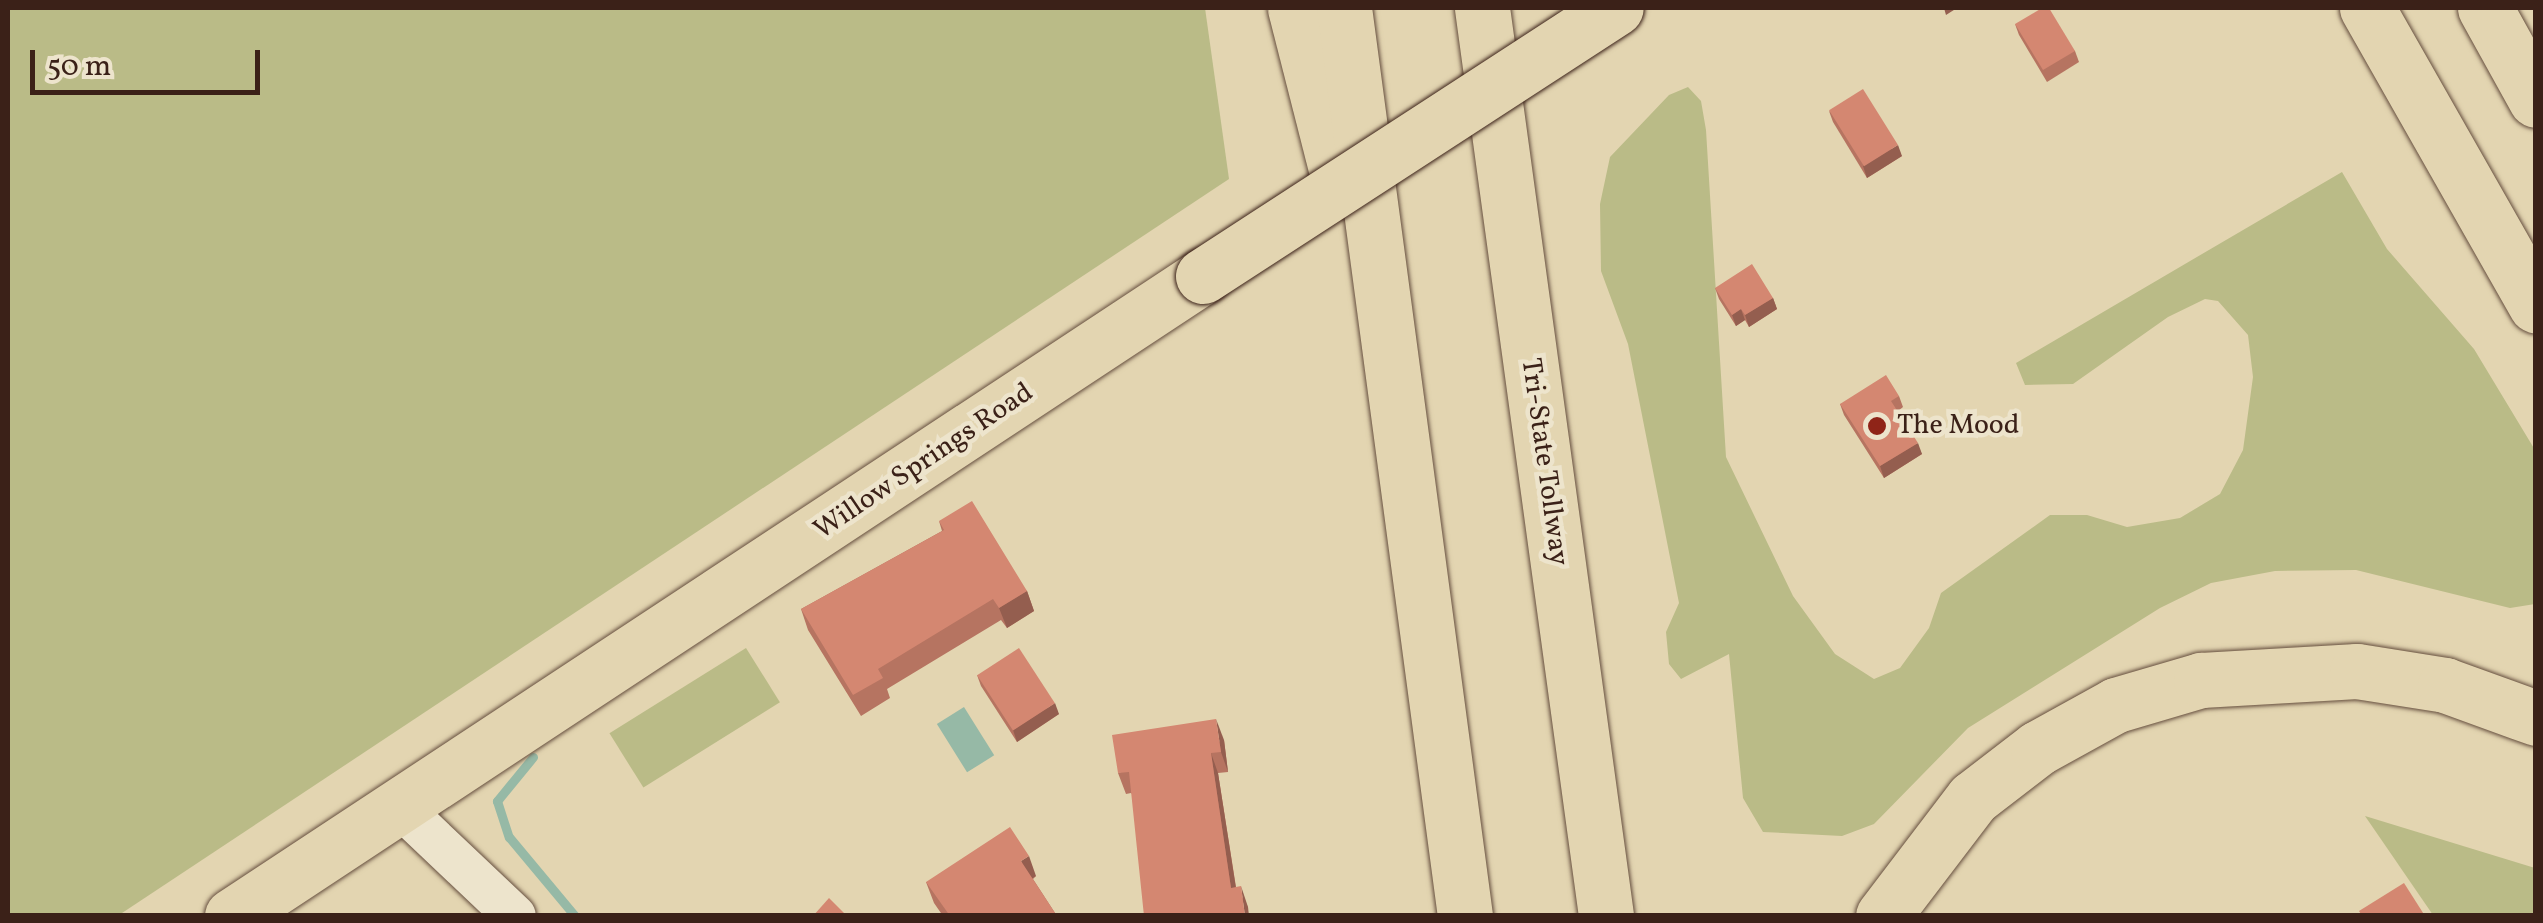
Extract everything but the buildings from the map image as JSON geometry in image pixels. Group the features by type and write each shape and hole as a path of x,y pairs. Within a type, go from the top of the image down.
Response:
{"main road":[{"path":"1294,8 1393,371"},
{"path":"1344,8 1465,916"},
{"name":"Tri-State Tollway","path":"1482,8 1606,916"},
{"name":"Willow Springs Road","path":"232,916 1616,8"},
{"path":"2367,8 2536,305"},
{"path":"2485,8 2536,100"},
{"path":"1882,916 1973,798 2038,748 2116,706 2150,695 2201,680 2358,671 2444,686 2536,718"}],"street":[{"path":"401,808 515,916"}],"shaded area":[{"path":"8,8 1205,8 1229,179 119,915 8,915"},
{"path":"1688,87 1701,101 1706,130 1726,457 1793,596 1835,654 1874,679 1900,668 1929,628 1941,593 2050,515 2087,515 2127,527 2180,518 2220,494 2243,450 2253,377 2248,335 2218,301 2205,299 2168,317 2073,384 2025,385 2016,363 2342,172 2387,249 2474,349 2535,450 2535,604 2510,608 2356,570 2275,571 2211,583 2160,608 1968,728 1874,824 1842,836 1763,832 1743,798 1729,654 1681,679 1669,664 1666,632 1679,603 1628,344 1601,271 1600,204 1610,157 1669,95"},
{"path":"746,648 780,702 643,788 609,733"},
{"path":"964,707 994,755 967,772 937,724"},
{"path":"2365,816 2535,868 2535,915 2433,915"}],"waterway":[{"path":"533,757 497,801 509,837 575,916"}],"place":[{"name":"The Mood","path":"1877,426"}]}
